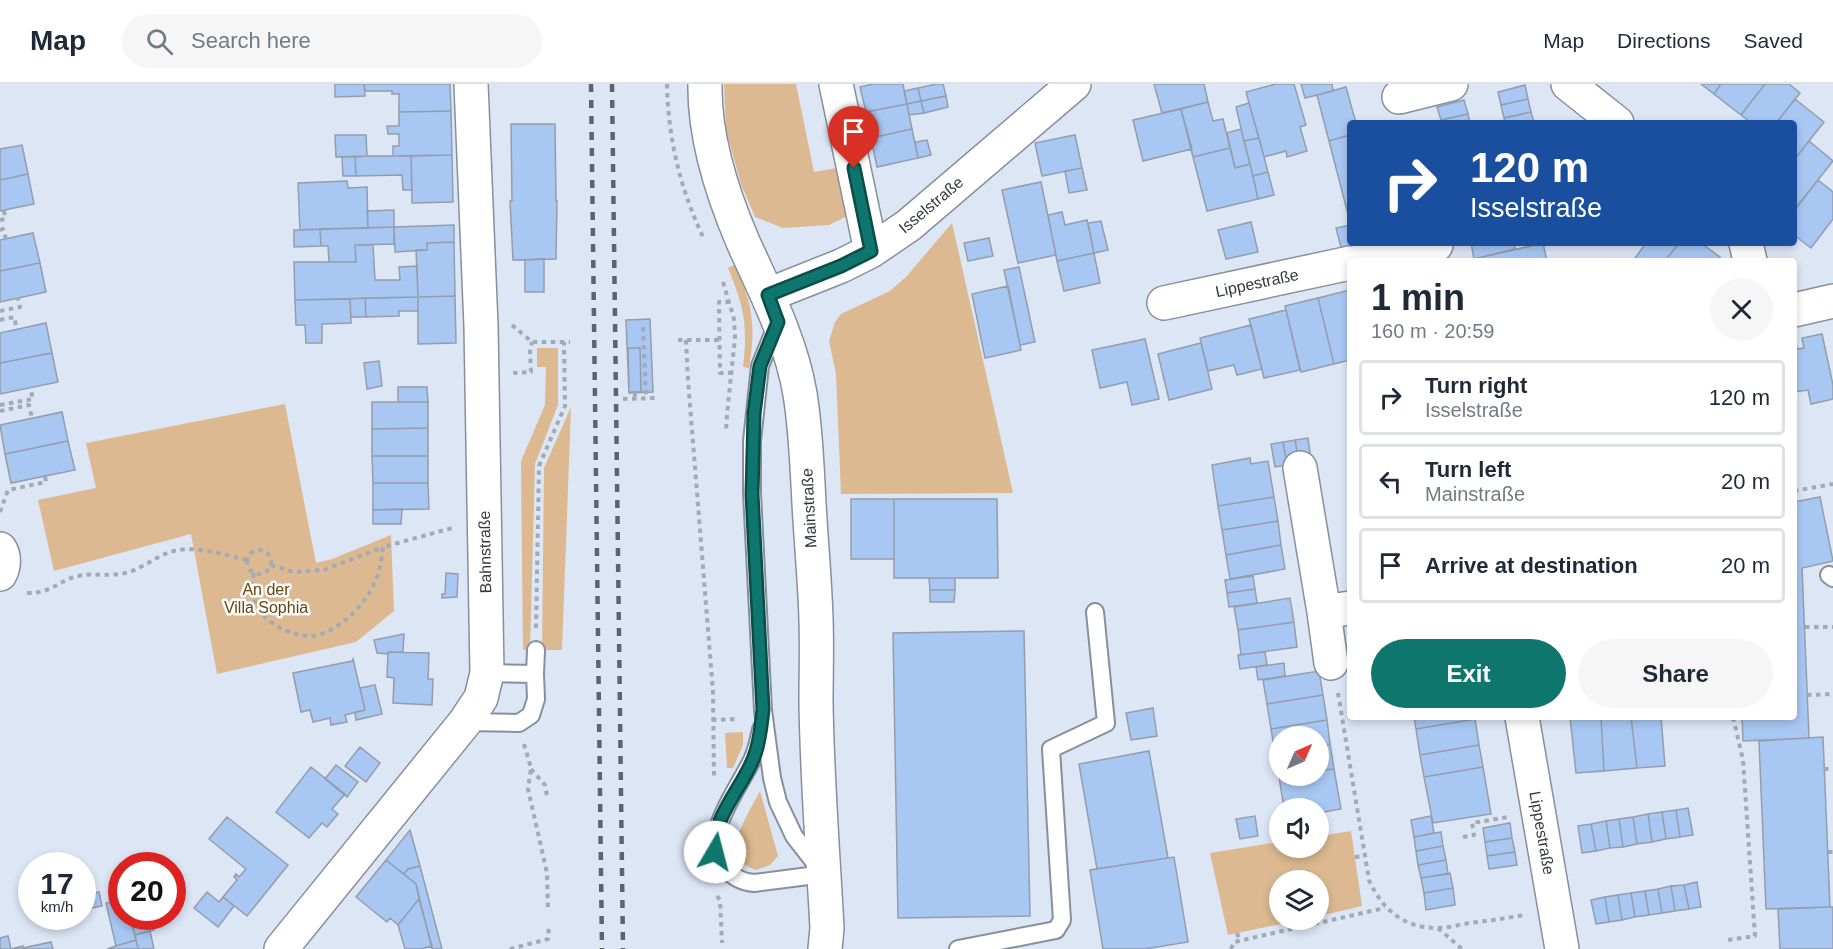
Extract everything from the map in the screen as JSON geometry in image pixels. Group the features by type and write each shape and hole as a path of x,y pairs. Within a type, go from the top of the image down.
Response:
{"street":[{"name":"Bahnstraße","path":"281,949 465,722 481,698 487,673 481,326 471,84"},
{"name":"Mainstraße","path":"705,84 706,113 711,142 724,192 746,249 773,308 793,363 800,394 806,452 816,622 816,718 827,928 825,949"},
{"path":"836,84 871,251"},
{"name":"Isselstraße","path":"773,308 841,266 871,251 909,225 1074,84"},
{"path":"1399,101 1451,84"},
{"path":"1568,84 1613,120"},
{"path":"1381,258 1437,250"},
{"name":"Lippestraße","path":"1164,303 1347,264"},
{"path":"1797,309 1833,301"},
{"path":"1300,468 1337,610 1331,663"},
{"path":"0,549 10,583"},
{"name":"Lippestraße","path":"1523,720 1562,949"}],"lane":[{"path":"773,308 760,366 752,441 752,494 763,710 772,778 783,814 794,836 824,874"},
{"path":"958,949 1056,930 1062,920 1051,749 1106,723 1095,612"},
{"path":"465,722 519,723 531,715 536,699 536,650"},
{"path":"487,673 535,674"},
{"path":"763,710 754,758 718,827 714,841 715,852 720,863 728,872 736,879 745,882 754,883 824,874"}],"path":[{"path":"667,84 674,157 692,213 707,244"},
{"path":"0,220 5,219 3,210"},
{"path":"0,230 3,229 6,239"},
{"path":"722,278 734,319 735,338 726,436"},
{"path":"0,311 20,307 18,298"},
{"path":"730,302 719,302 719,340 720,373 731,373"},
{"path":"0,320 14,317 17,329"},
{"path":"513,324 532,342 570,342"},
{"path":"643,327 646,398"},
{"path":"678,340 719,340"},
{"path":"686,340 713,692 714,784"},
{"path":"530,365 532,342"},
{"path":"536,650 539,466 565,406 564,342"},
{"path":"0,405 33,399 30,387"},
{"path":"635,392 635,398"},
{"path":"623,399 657,398"},
{"path":"0,411 29,405 32,418"},
{"path":"0,512 8,490 46,482 45,476"},
{"path":"1797,490 1833,484"},
{"path":"271,565 294,572 324,570 383,547 445,530"},
{"path":"254,573 252,595 265,619 280,629 299,636 314,636 329,630 348,617 362,603 378,575 383,547"},
{"path":"10,583 31,593 49,590 76,576 120,574 134,570 158,557 180,549 199,550 247,560"},
{"path":"261,550 270,557 271,565 265,573 254,573 248,568 247,560 250,554 261,550"},
{"path":"1805,627 1833,627"},
{"path":"1331,663 1334,668 1369,880 1385,908 1396,916 1415,924 1438,928 1555,911"},
{"path":"1807,695 1833,694"},
{"path":"712,720 740,719 739,710"},
{"path":"1728,940 1755,936 1743,760 1734,720"},
{"path":"519,723 531,768 528,789 547,873 548,911"},
{"path":"531,768 545,785 547,796"},
{"path":"1824,769 1833,769"},
{"path":"1462,837 1474,836 1472,823 1539,813"},
{"path":"1355,857 1364,856"},
{"path":"1232,949 1234,942 1240,940 1385,908"},
{"path":"510,949 548,939 549,925"},
{"path":"1438,928 1462,949"},
{"path":"1237,933 1240,940"}],"green space":[{"path":"724,84 796,84 814,172 837,168 847,216 829,225 783,228 755,217 741,184 726,130"},
{"path":"952,223 1013,493 841,494 836,374 829,341 835,322 841,314 890,291 906,277"},
{"path":"735,265 746,292 751,315 752,339 749,368 743,367 745,328 738,294 728,268"},
{"path":"537,348 558,348 558,405 535,464 530,650 523,650 521,461 545,405 546,367 537,367"},
{"name":"An der Villa Sophia","path":"285,404 316,563 332,559 391,535 394,611 356,642 217,674 191,534 54,571 38,500 96,488 86,443"},
{"path":"571,407 562,650 542,650 544,468"},
{"path":"743,732 743,745 733,768 727,768 725,733"},
{"path":"760,791 778,856 770,865 756,870 740,861 736,848 743,823"},
{"path":"1351,831 1362,906 1329,914 1329,870 1269,870 1269,926 1228,935 1210,853 1269,844 1269,858 1329,858 1329,834"}],"building":[{"path":"335,84 364,84 365,96 335,97"},
{"path":"364,84 450,84 451,111 399,112 399,94 392,94 392,91 365,91"},
{"path":"873,84 903,84 907,104 866,112 860,87"},
{"path":"943,84 946,96 921,101 918,88"},
{"path":"1154,84 1204,84 1208,102 1162,113"},
{"path":"1276,84 1294,84 1306,125 1300,127 1307,151 1287,157 1286,151 1264,157 1246,92"},
{"path":"1301,84 1332,84 1333,91 1305,98"},
{"path":"1701,84 1721,84 1714,94"},
{"path":"1721,84 1765,84 1741,115 1714,94"},
{"path":"1765,84 1789,84 1800,93 1778,120 1747,120 1741,115"},
{"path":"1525,85 1528,99 1501,105 1498,92"},
{"path":"1346,87 1355,120 1347,120 1347,136 1329,141 1317,95"},
{"path":"918,88 921,101 907,104 904,91"},
{"path":"946,96 948,107 924,113 921,101"},
{"path":"1528,99 1531,112 1504,118 1501,105"},
{"path":"1795,99 1824,122 1797,156 1797,120 1778,120"},
{"path":"1464,100 1468,114 1441,120 1437,107"},
{"path":"921,101 924,113 909,115 907,104"},
{"path":"1208,102 1213,121 1223,119 1230,148 1193,157 1181,109"},
{"path":"1249,103 1259,138 1244,141 1236,107"},
{"path":"907,104 912,129 871,138 866,112"},
{"path":"1181,109 1192,149 1143,161 1133,120"},
{"path":"451,111 452,155 393,156 393,146 399,146 399,134 388,134 387,126 399,126 399,112"},
{"path":"1531,112 1533,120 1504,120 1504,118"},
{"path":"1468,114 1469,120 1441,120"},
{"path":"511,124 555,124 556,259 513,260 510,201 512,201"},
{"path":"912,129 918,158 877,167 871,138"},
{"path":"1241,129 1250,164 1235,168 1227,133"},
{"path":"335,135 366,135 367,156 336,157"},
{"path":"1075,135 1082,168 1042,176 1035,143"},
{"path":"1347,136 1347,210 1329,141"},
{"path":"1259,138 1268,172 1253,176 1244,141"},
{"path":"927,140 931,155 918,158 915,142"},
{"path":"1809,141 1833,161 1797,206 1797,156"},
{"path":"22,145 28,174 0,180 0,149"},
{"path":"1230,148 1235,168 1250,164 1258,199 1207,211 1193,157"},
{"path":"452,155 453,202 412,203 411,156"},
{"path":"411,156 412,190 403,190 402,175 356,176 355,157"},
{"path":"342,157 355,157 356,176 343,176"},
{"path":"1082,168 1087,190 1069,193 1065,171"},
{"path":"1268,172 1274,195 1258,199 1253,176"},
{"path":"28,174 34,204 0,211 0,180"},
{"path":"1818,180 1833,192 1833,219 1811,248 1797,237 1797,207"},
{"path":"347,181 348,188 367,187 368,228 300,230 298,183"},
{"path":"1041,182 1056,255 1018,263 1002,190"},
{"path":"394,210 394,227 368,228 367,211"},
{"path":"1062,212 1065,225 1087,220 1094,253 1057,261 1048,215"},
{"path":"1101,221 1108,250 1094,253 1088,223"},
{"path":"1251,222 1258,252 1226,259 1218,230"},
{"path":"454,225 454,242 427,243 427,250 395,252 394,227"},
{"path":"1347,226 1347,246 1364,246 1343,255 1336,228"},
{"path":"394,227 394,244 355,245 356,262 329,262 328,246 321,246 320,229"},
{"path":"320,229 321,246 294,247 294,230"},
{"path":"33,233 40,263 0,271 0,240"},
{"path":"989,238 993,256 968,261 964,243"},
{"path":"454,242 455,296 418,297 416,250 427,250 427,243"},
{"path":"355,245 373,245 375,280 400,280 399,267 417,266 418,297 295,300 294,262 356,262"},
{"path":"1472,246 1514,246 1515,249 1474,258"},
{"path":"1530,246 1544,246 1546,258 1478,258"},
{"path":"1644,246 1677,246 1667,258 1635,258"},
{"path":"1677,246 1705,246 1720,257 1719,258 1667,258"},
{"path":"1094,253 1100,283 1064,291 1057,261"},
{"path":"544,259 544,292 525,292 525,260"},
{"path":"40,263 46,292 0,302 0,271"},
{"path":"1019,267 1035,342 1020,345 1004,270"},
{"path":"1008,286 1021,350 985,358 972,294"},
{"path":"1347,291 1347,361 1334,364 1318,298"},
{"path":"455,296 456,343 418,344 418,297"},
{"path":"418,297 418,311 399,311 399,316 366,317 365,298"},
{"path":"365,298 366,317 351,317 350,299"},
{"path":"1318,298 1334,364 1301,372 1285,306"},
{"path":"350,299 351,323 322,324 322,343 306,343 305,325 296,325 295,300"},
{"path":"1286,310 1300,370 1264,378 1249,319"},
{"path":"650,319 653,392 629,393 626,320"},
{"path":"46,323 52,353 0,363 0,333"},
{"path":"1251,325 1262,369 1237,375 1234,365 1208,371 1200,338"},
{"path":"1822,334 1833,385 1833,399 1811,404 1808,390 1797,392 1797,349 1804,348 1802,338"},
{"path":"1145,339 1159,399 1132,405 1127,382 1100,388 1092,350"},
{"path":"1201,343 1212,389 1169,400 1158,354"},
{"path":"628,348 640,348 641,392 629,392"},
{"path":"52,353 58,382 0,394 0,363"},
{"path":"379,361 382,386 367,389 364,363"},
{"path":"398,387 427,387 428,402 398,402"},
{"path":"372,402 428,402 428,428 372,429"},
{"path":"62,412 68,441 5,454 0,425"},
{"path":"428,428 428,456 372,456 372,429"},
{"path":"1308,438 1311,460 1299,463 1295,440"},
{"path":"1295,440 1299,463 1287,465 1283,442"},
{"path":"68,441 75,470 11,483 5,454"},
{"path":"1283,442 1287,465 1275,467 1271,444"},
{"path":"372,456 428,456 428,483 373,483"},
{"path":"1250,458 1251,464 1268,461 1274,497 1218,506 1212,465"},
{"path":"373,483 428,483 429,509 373,510"},
{"path":"1274,497 1278,521 1222,530 1218,506"},
{"path":"1820,497 1833,561 1802,568 1809,738 1743,741 1742,720 1797,720 1797,501"},
{"path":"851,499 894,499 894,559 851,559"},
{"path":"894,499 997,499 998,578 894,578"},
{"path":"402,509 401,524 373,524 373,510"},
{"path":"1278,521 1281,545 1226,555 1222,530"},
{"path":"1281,545 1285,569 1230,579 1226,555"},
{"path":"446,573 458,574 457,597 442,598 442,594 445,594"},
{"path":"1253,576 1255,589 1227,593 1225,580"},
{"path":"929,578 955,578 955,590 930,590"},
{"path":"1255,589 1257,603 1229,607 1227,593"},
{"path":"930,590 955,590 954,602 930,602"},
{"path":"1290,598 1294,622 1238,630 1234,607"},
{"path":"1294,622 1297,647 1241,655 1238,630"},
{"path":"1024,631 1030,916 898,918 893,633"},
{"path":"404,634 403,652 377,653 374,640"},
{"path":"388,652 429,653 428,679 433,679 432,705 393,703 394,678 387,677"},
{"path":"1265,652 1267,665 1240,669 1238,655"},
{"path":"353,659 365,710 345,715 347,722 331,725 330,718 313,722 310,710 301,712 293,673"},
{"path":"1284,663 1285,676 1258,680 1256,667"},
{"path":"1319,671 1323,695 1267,704 1263,680"},
{"path":"375,685 382,714 356,720 355,712 365,710 360,688"},
{"path":"1323,695 1327,720 1290,726 1271,726 1267,704"},
{"path":"1153,708 1157,736 1131,740 1126,713"},
{"path":"1327,720 1328,726 1290,726"},
{"path":"1414,720 1469,720 1416,729"},
{"path":"1475,720 1479,745 1420,755 1416,729"},
{"path":"1570,720 1601,720 1604,771 1576,773"},
{"path":"1601,720 1631,720 1637,768 1604,771"},
{"path":"1631,720 1661,720 1665,766 1637,768"},
{"path":"1823,737 1830,907 1766,909 1759,741"},
{"path":"1329,744 1334,769 1329,770"},
{"path":"1479,745 1483,767 1424,777 1420,755"},
{"path":"360,747 380,763 366,782 345,766"},
{"path":"1149,751 1168,858 1097,869 1079,764"},
{"path":"336,765 358,782 347,797 325,779"},
{"path":"311,767 345,794 332,809 338,814 327,827 322,823 309,838 276,812"},
{"path":"1483,767 1491,814 1433,823 1424,777"},
{"path":"1334,769 1341,809 1329,811 1329,798 1282,798 1280,786 1329,786 1329,770"},
{"path":"1688,808 1693,835 1680,837 1676,810"},
{"path":"1676,810 1680,837 1666,839 1662,812"},
{"path":"1662,812 1666,839 1652,842 1648,814"},
{"path":"1648,814 1652,842 1637,844 1633,817"},
{"path":"1255,816 1258,836 1240,839 1236,819"},
{"path":"1431,816 1434,833 1414,837 1411,820"},
{"path":"227,817 288,865 247,916 223,897 237,880 234,877 236,874 239,877 246,869 209,839"},
{"path":"1633,817 1637,844 1623,847 1619,819"},
{"path":"1619,819 1623,847 1610,848 1606,821"},
{"path":"1606,821 1610,848 1596,851 1591,824"},
{"path":"1510,823 1512,838 1485,842 1483,828"},
{"path":"1591,824 1596,851 1582,853 1578,826"},
{"path":"410,830 420,866 408,869 404,874 386,860"},
{"path":"1441,832 1443,846 1416,851 1414,837"},
{"path":"1512,838 1515,852 1487,856 1485,842"},
{"path":"1443,846 1446,860 1418,865 1416,851"},
{"path":"1515,852 1517,865 1489,869 1487,856"},
{"path":"1174,857 1188,942 1145,949 1103,949 1090,870"},
{"path":"386,860 416,884 419,899 398,925 390,918 387,922 356,897"},
{"path":"1446,860 1448,874 1421,878 1418,865"},
{"path":"420,866 442,949 432,949 416,884 404,874 408,869"},
{"path":"1450,873 1453,888 1424,893 1421,878"},
{"path":"1697,882 1701,907 1689,909 1684,885"},
{"path":"1684,885 1689,909 1675,911 1671,886"},
{"path":"1671,886 1675,911 1662,913 1658,889"},
{"path":"1453,888 1455,905 1426,910 1424,893"},
{"path":"1658,889 1662,913 1649,915 1645,891"},
{"path":"1645,891 1649,915 1635,917 1631,893"},
{"path":"99,892 102,906 96,907 96,893"},
{"path":"207,892 219,902 223,897 234,906 218,927 194,908"},
{"path":"1631,893 1635,917 1622,920 1618,895"},
{"path":"1618,895 1622,920 1609,922 1605,897"},
{"path":"1605,897 1609,922 1596,924 1591,900"},
{"path":"419,899 432,946 405,949 398,925"},
{"path":"1833,907 1833,949 1780,949 1778,909"},
{"path":"112,930 134,930 136,940 116,946"},
{"path":"134,930 154,930 135,935"},
{"path":"150,931 154,949 138,949 135,935"},
{"path":"8,936 11,949 0,949 0,938"},
{"path":"136,940 138,949 107,949 116,946"},
{"path":"51,942 53,949 11,949 23,946 23,948"}],"railway":[{"path":"591,84 602,949"},
{"path":"612,84 623,949"}],"route":[{"path":"715,852 714,841 718,827 754,758 763,710 752,494 752,441 760,366 778,322 768,295 841,266 871,251 854,168"}]}
